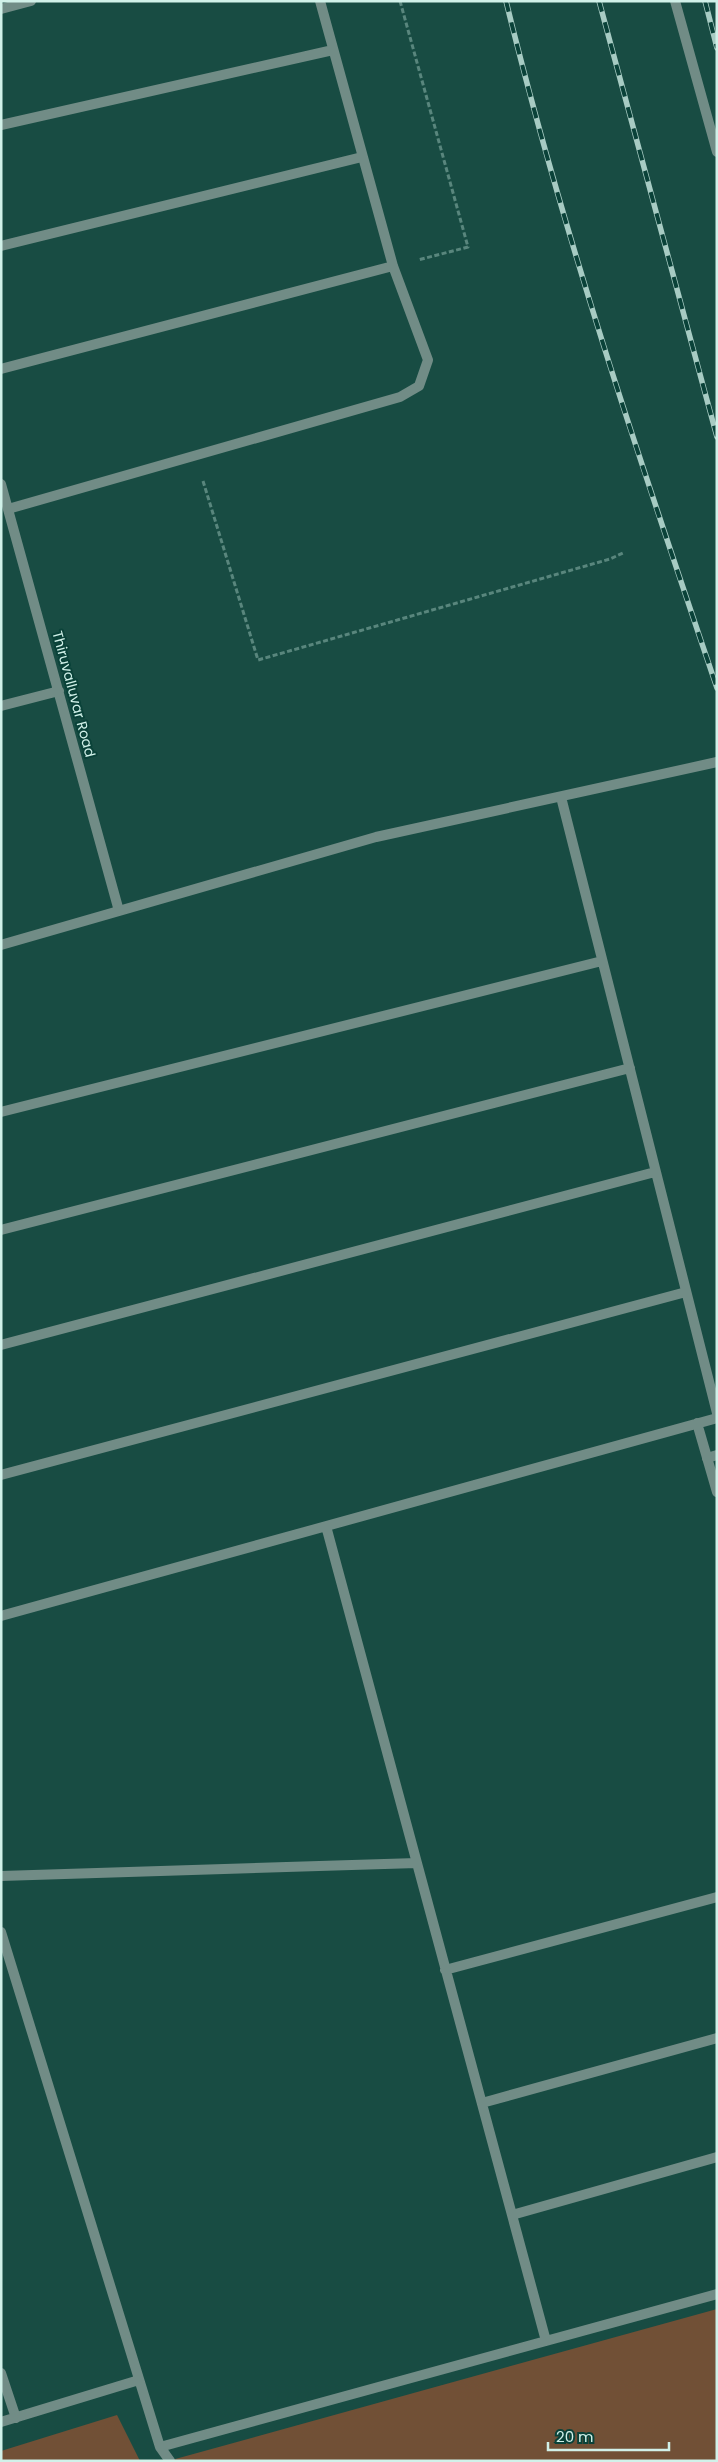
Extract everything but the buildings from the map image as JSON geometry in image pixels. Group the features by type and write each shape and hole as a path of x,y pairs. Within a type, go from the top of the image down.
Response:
{"street":[{"path":"1,9 31,1"},
{"path":"8,509 400,397 419,386 428,360 393,266 320,1"},
{"path":"674,1 717,152"},
{"path":"1,125 333,50"},
{"path":"1,246 362,157"},
{"path":"1,369 393,266"},
{"name":"Thiruvalluvar Road","path":"1,484 119,911"},
{"path":"1,706 59,691"},
{"path":"1,945 376,837 717,762"},
{"path":"561,797 717,1413"},
{"path":"1,1112 602,961"},
{"path":"1,1230 630,1068"},
{"path":"1,1345 655,1172"},
{"path":"1,1474 686,1292"},
{"path":"1,1616 717,1418"},
{"path":"697,1423 712,1457 717,1492"},
{"path":"326,1526 546,2341"},
{"path":"1,1876 416,1863"},
{"path":"445,1970 717,1898"},
{"path":"1,1932 160,2447 170,2461"},
{"path":"482,2103 717,2038"},
{"path":"512,2215 717,2157"},
{"path":"160,2447 717,2294"},
{"path":"1,2374 16,2418"},
{"path":"1,2422 139,2380"}],"path":[{"path":"393,266 468,248 400,1"},
{"path":"195,456 258,660 610,559 625,552"}],"shaded area":[{"path":"717,2309 717,2461 168,2461"},
{"path":"117,2415 140,2461 1,2461 1,2451"}],"railway":[{"path":"506,1 552,175 604,347 717,688"},
{"path":"599,1 717,437"},
{"path":"705,1 717,48"}]}
